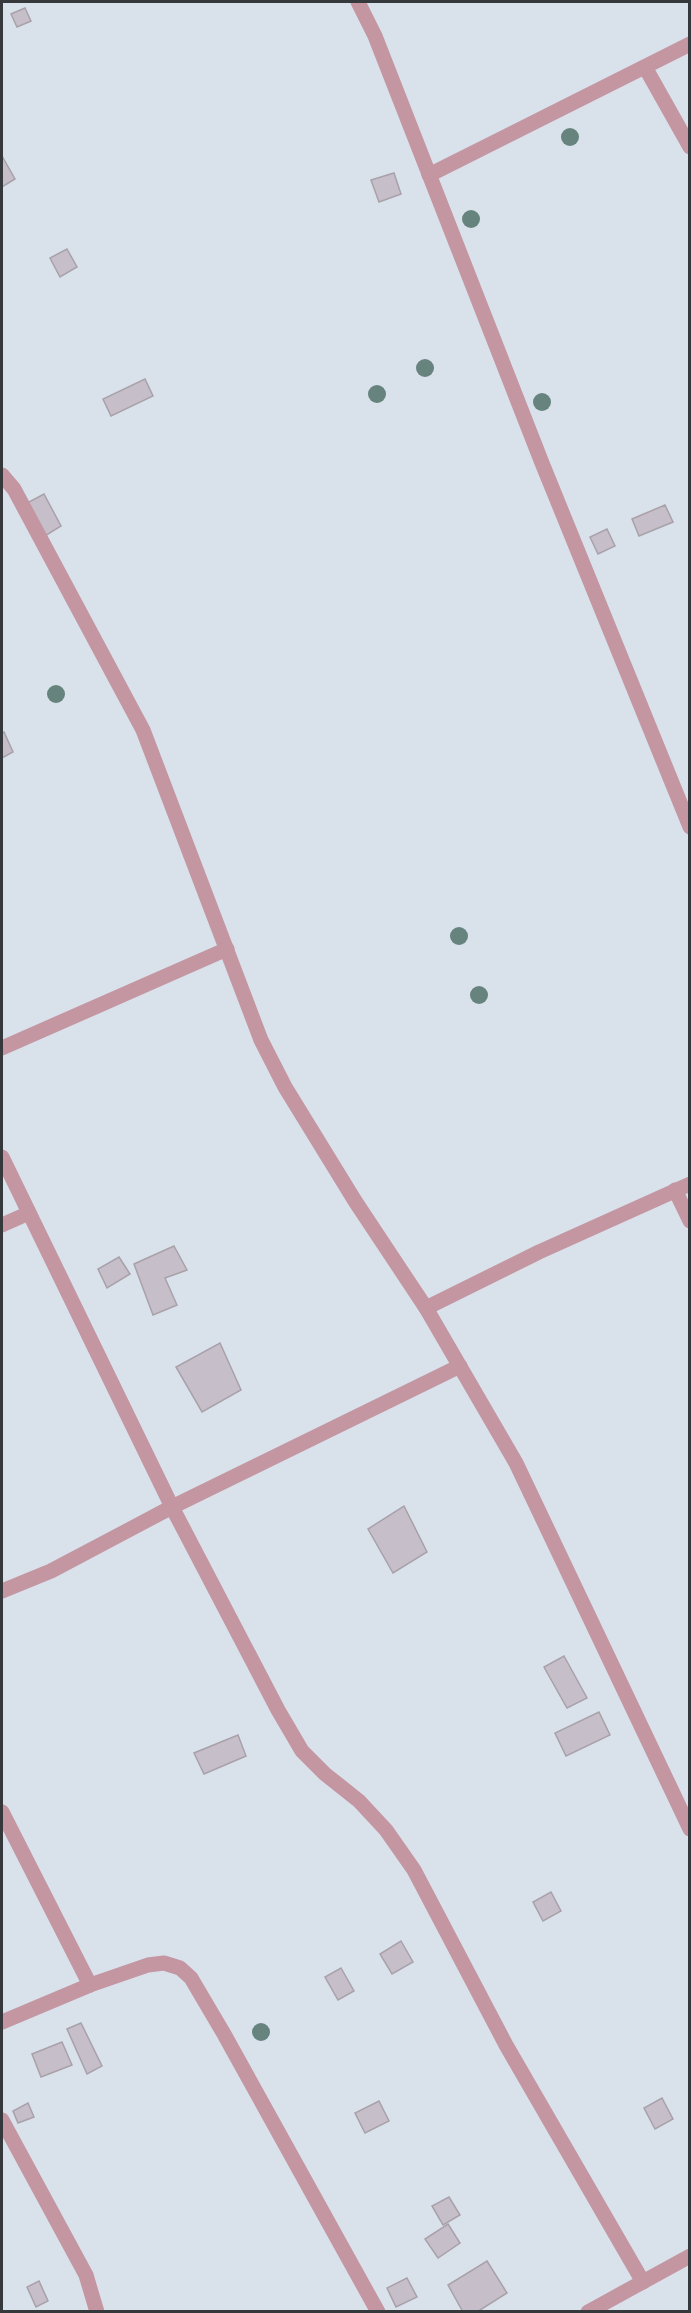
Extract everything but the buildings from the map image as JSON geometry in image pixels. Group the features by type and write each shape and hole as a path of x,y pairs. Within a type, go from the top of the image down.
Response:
{"street":[{"path":"358,2 375,36 690,827"},
{"path":"429,175 690,44"},
{"path":"645,67 690,147"},
{"path":"2,476 14,489 143,730 261,1040 285,1087 426,1308 516,1463 690,1829"},
{"path":"2,1048 226,949"},
{"path":"2,1157 172,1507 278,1710 302,1751 325,1774 359,1801 386,1830 414,1870 506,2045 643,2282"},
{"path":"426,1308 682,1187 690,1221"},
{"path":"2,1225 29,1213"},
{"path":"2,1591 51,1571 172,1507 460,1366"},
{"path":"2,1812 90,1985"},
{"path":"2,2022 90,1985 148,1965 164,1963 180,1968 191,1978 378,2312"},
{"path":"2,2120 86,2275 97,2312"},
{"path":"588,2312 690,2256"}]}
